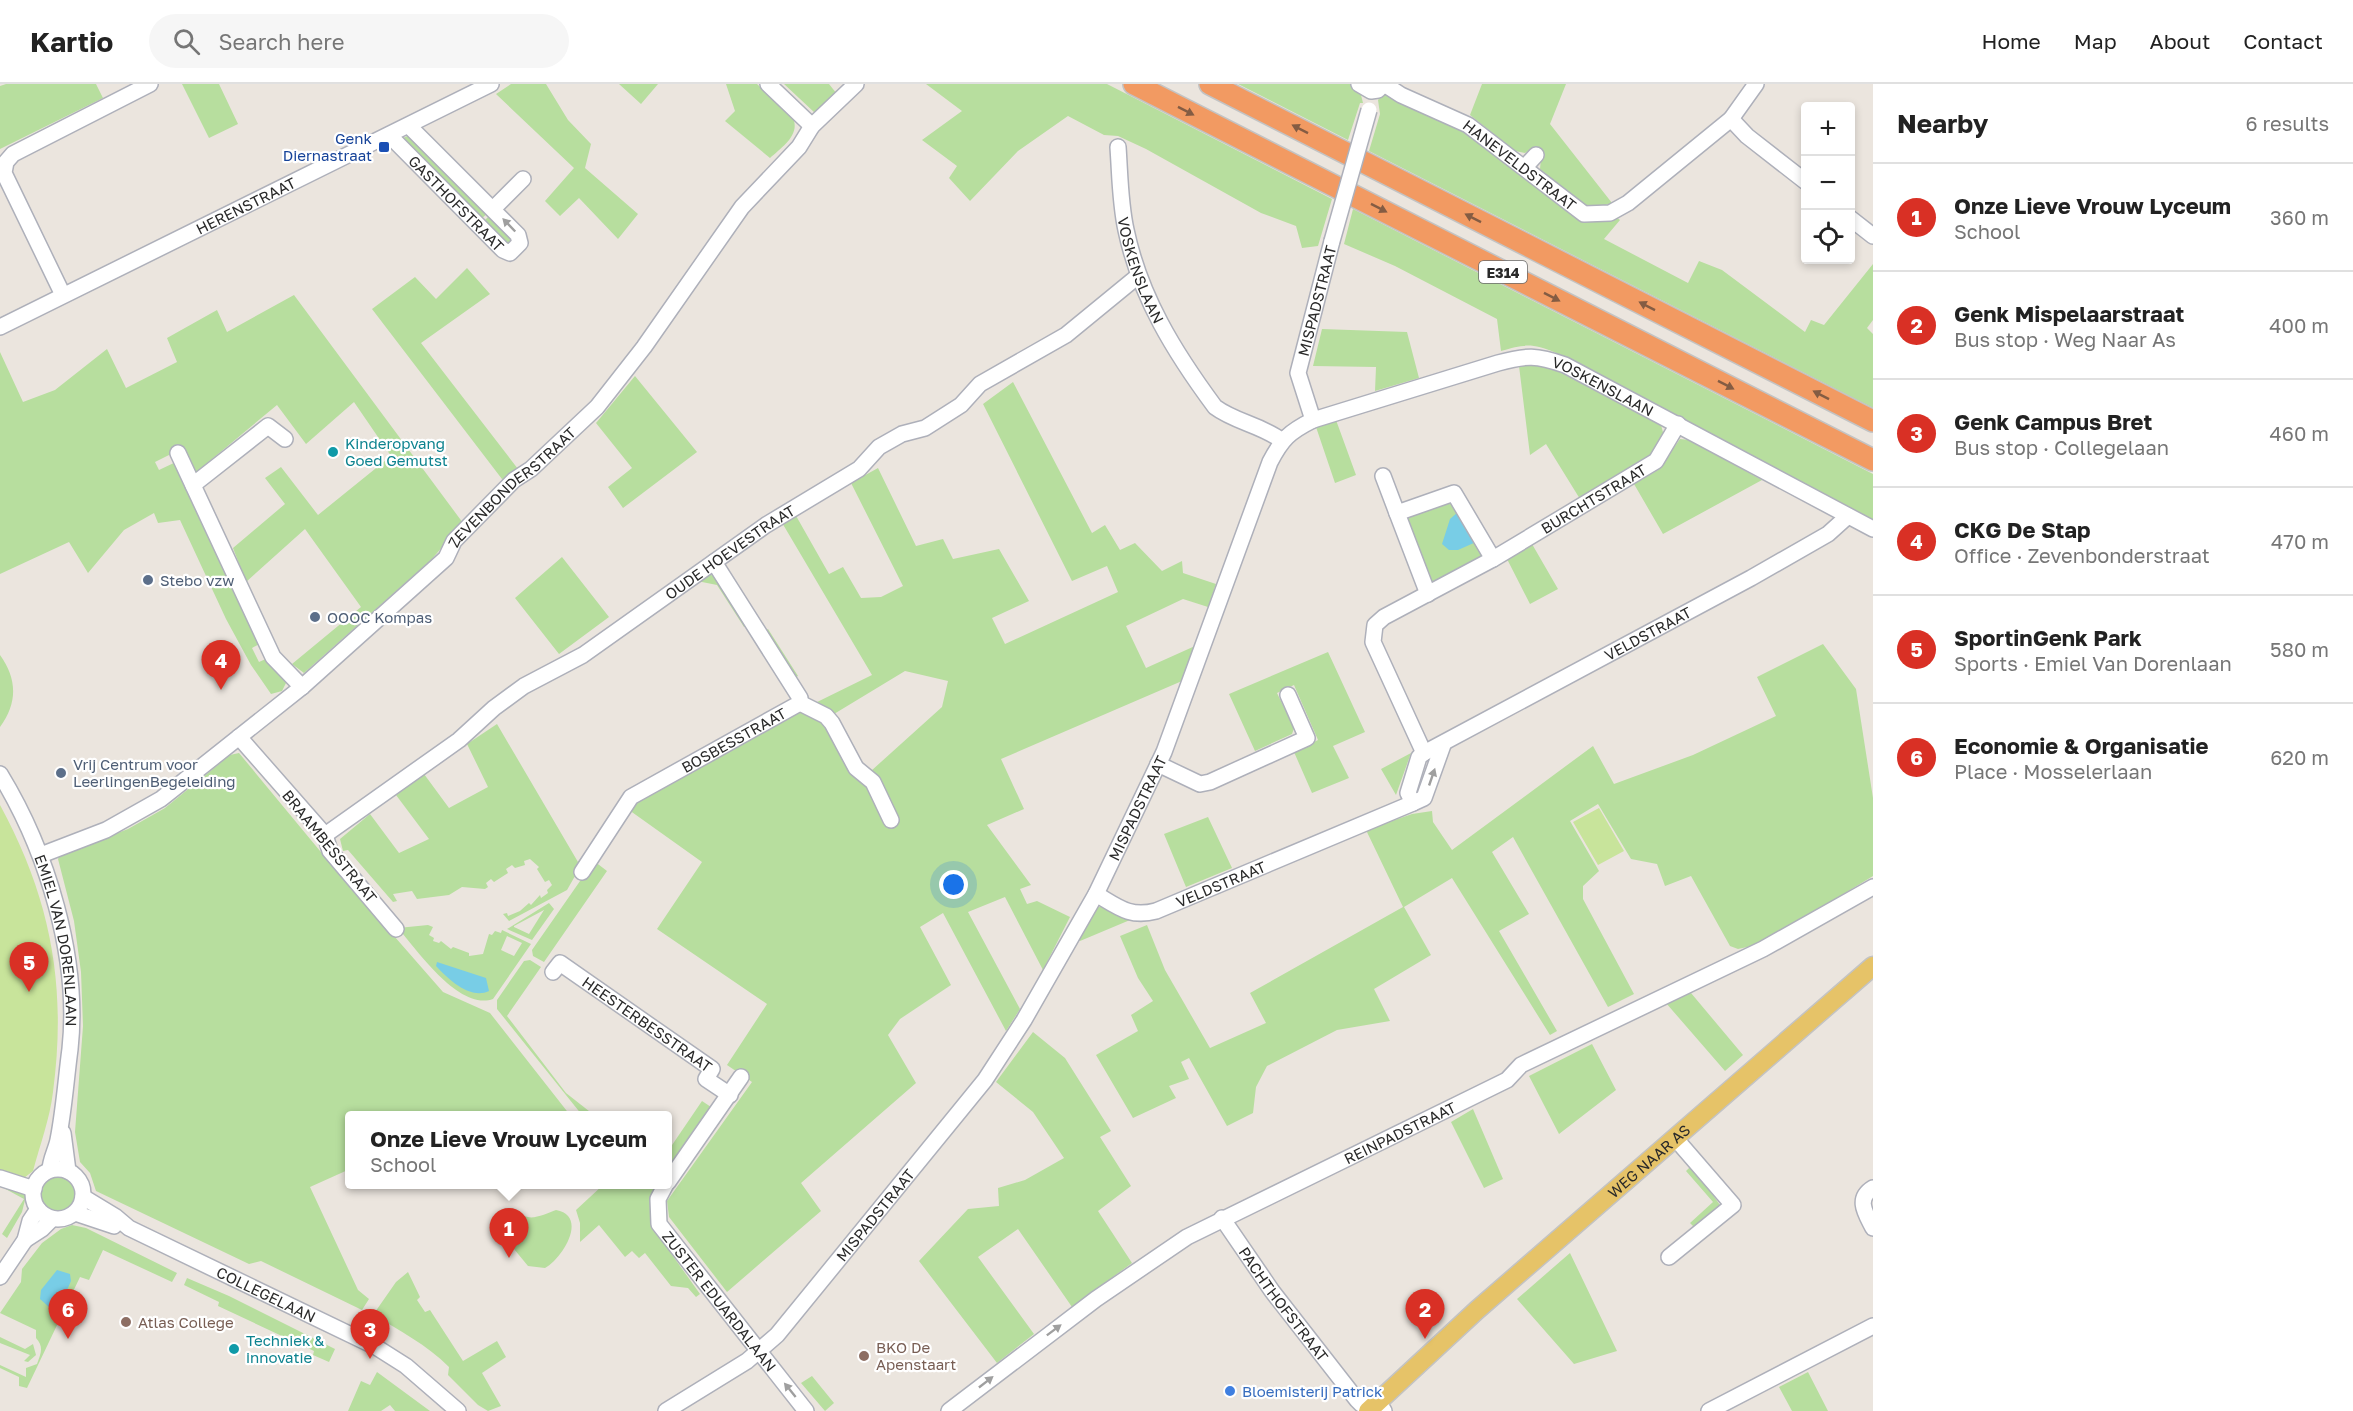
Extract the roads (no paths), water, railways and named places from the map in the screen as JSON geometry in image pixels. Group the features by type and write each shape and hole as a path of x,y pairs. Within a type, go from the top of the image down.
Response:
{"highway":[{"name":"E314","path":"1134,84 1873,460"},
{"name":"E314","path":"1210,84 1873,421"}],"main road":[{"name":"WEG NAAR AS","path":"1369,1408 1395,1375 1434,1349 1675,1138 1870,974"}],"street":[{"path":"63,295 4,173 6,162 14,154 150,84"},
{"name":"HERENSTRAAT","path":"0,327 491,84"},
{"path":"768,84 812,126"},
{"name":"ZEVENBONDERSTRAAT","path":"40,855 133,818 161,800 302,687 446,558 454,541 514,480 531,469 597,407 644,347 742,207 799,147 812,126 856,84"},
{"name":"HANEVELDSTRAAT","path":"1375,86 1468,125 1584,214 1610,213 1628,203 1731,119 1756,84"},
{"name":"MISPADSTRAAT","path":"1313,420 1298,373 1375,86"},
{"path":"1731,119 1747,136 1801,178"},
{"name":"GASTHOFSTRAAT","path":"389,135 503,250 510,253 520,243 518,235 409,126"},
{"name":"VOSKENSLAAN","path":"1118,147 1126,229 1138,276 1167,339 1215,407 1226,415 1270,432 1281,440"},
{"path":"1525,167 1536,154"},
{"name":"GASTHOFSTRAAT","path":"493,209 523,179"},
{"path":"1855,221 1873,236"},
{"name":"OUDE HOEVESTRAAT","path":"324,835 459,740 494,708 524,686 583,655 766,525 859,470 879,447 902,434 926,428 961,405 980,384 1066,335 1138,276"},
{"name":"VOSKENSLAAN","path":"1313,420 1526,356 1545,358 1565,365 1873,529"},
{"path":"1281,440 1313,420"},
{"name":"BURCHTSTRAAT","path":"1424,753 1373,642 1375,625 1384,617 1492,559 1656,461 1678,424"},
{"path":"193,484 268,426 285,439"},
{"name":"MISPADSTRAAT","path":"666,1411 759,1352 777,1335 985,1080 1024,1020 1096,894 1158,764 1270,462 1281,440"},
{"path":"178,453 273,657 302,687"},
{"path":"1383,476 1428,594"},
{"path":"1397,513 1454,493 1492,559"},
{"name":"VELDSTRAAT","path":"1424,753 1443,745 1751,578 1828,534 1848,516"},
{"name":"BOSBESSTRAAT","path":"582,872 631,797 800,703 800,698 714,562"},
{"path":"1158,764 1200,784 1210,782 1307,738 1288,695"},
{"path":"800,703 826,716 856,768 873,782 891,820"},
{"name":"BRAAMBESSTRAAT","path":"239,737 324,835 330,851 396,929"},
{"name":"VELDSTRAAT","path":"1096,894 1126,912 1142,915 1156,911 1413,803 1424,798 1443,745"},
{"path":"1413,803 1408,793 1419,757 1424,753"},
{"name":"EMIEL VAN DORENLAAN","path":"0,774 40,855 57,912 70,994 71,1041 62,1118 50,1170"},
{"name":"REINPADSTRAAT","path":"949,1411 1095,1299 1187,1237 1507,1080 1521,1065 1763,949 1873,887"},
{"name":"HEESTERBESSTRAAT","path":"553,972 560,963 712,1069 706,1079 730,1095"},
{"name":"ZUSTER EDUARDALAAN","path":"672,1176 741,1077"},
{"name":"EMIEL VAN DORENLAAN","path":"62,1118 68,1171"},
{"path":"1669,1257 1733,1205 1675,1138"},
{"path":"0,1277 25,1240 38,1209 34,1189 43,1174 50,1170 68,1171 80,1182 83,1197 75,1213 67,1218 51,1219 38,1209"},
{"path":"0,1178 34,1189"},
{"path":"1873,1188 1865,1194 1862,1201 1863,1209 1873,1228"},
{"name":"ZUSTER EDUARDALAAN","path":"664,1189 658,1199 659,1224 806,1411"},
{"name":"COLLEGELAAN","path":"83,1197 117,1217 129,1228 376,1347 406,1366 458,1411"},
{"name":"COLLEGELAAN","path":"75,1213 113,1226 129,1228"},
{"name":"PACHTHOFSTRAAT","path":"1222,1218 1272,1291 1369,1408"},
{"path":"25,1240 42,1229 51,1219"},
{"path":"1709,1411 1873,1326"}],"water":[{"path":"1458,512 1476,542 1458,550 1449,550 1442,544 1450,519"},
{"path":"437,962 486,978 489,991 474,993 460,987 436,966"},
{"path":"57,1270 70,1274 71,1281 61,1304 50,1308 40,1299 41,1290"}],"place":[{"name":"Genk Diernastraat","path":"384,147"},
{"name":"Kinderopvang Goed Gemutst","path":"333,452"},
{"name":"Stebo vzw","path":"148,580"},
{"name":"OOOC Kompas","path":"315,617"},
{"name":"CKG De Stap","path":"221,690"},
{"name":"Vrij Centrum voor LeerlingenBegeleiding","path":"61,773"},
{"name":"SportinGenk Park","path":"29,992"},
{"name":"Onze Lieve Vrouw Lyceum","path":"509,1258"},
{"name":"Atlas College","path":"126,1322"},
{"name":"Economie & Organisatie","path":"68,1339"},
{"name":"Genk Mispelaarstraat","path":"1425,1339"},
{"name":"Techniek & innovatie","path":"234,1349"},
{"name":"BKO De Apenstaart","path":"864,1356"},
{"name":"Genk Campus Bret","path":"370,1359"},
{"name":"Bloemisterij Patrick","path":"1230,1391"}]}
